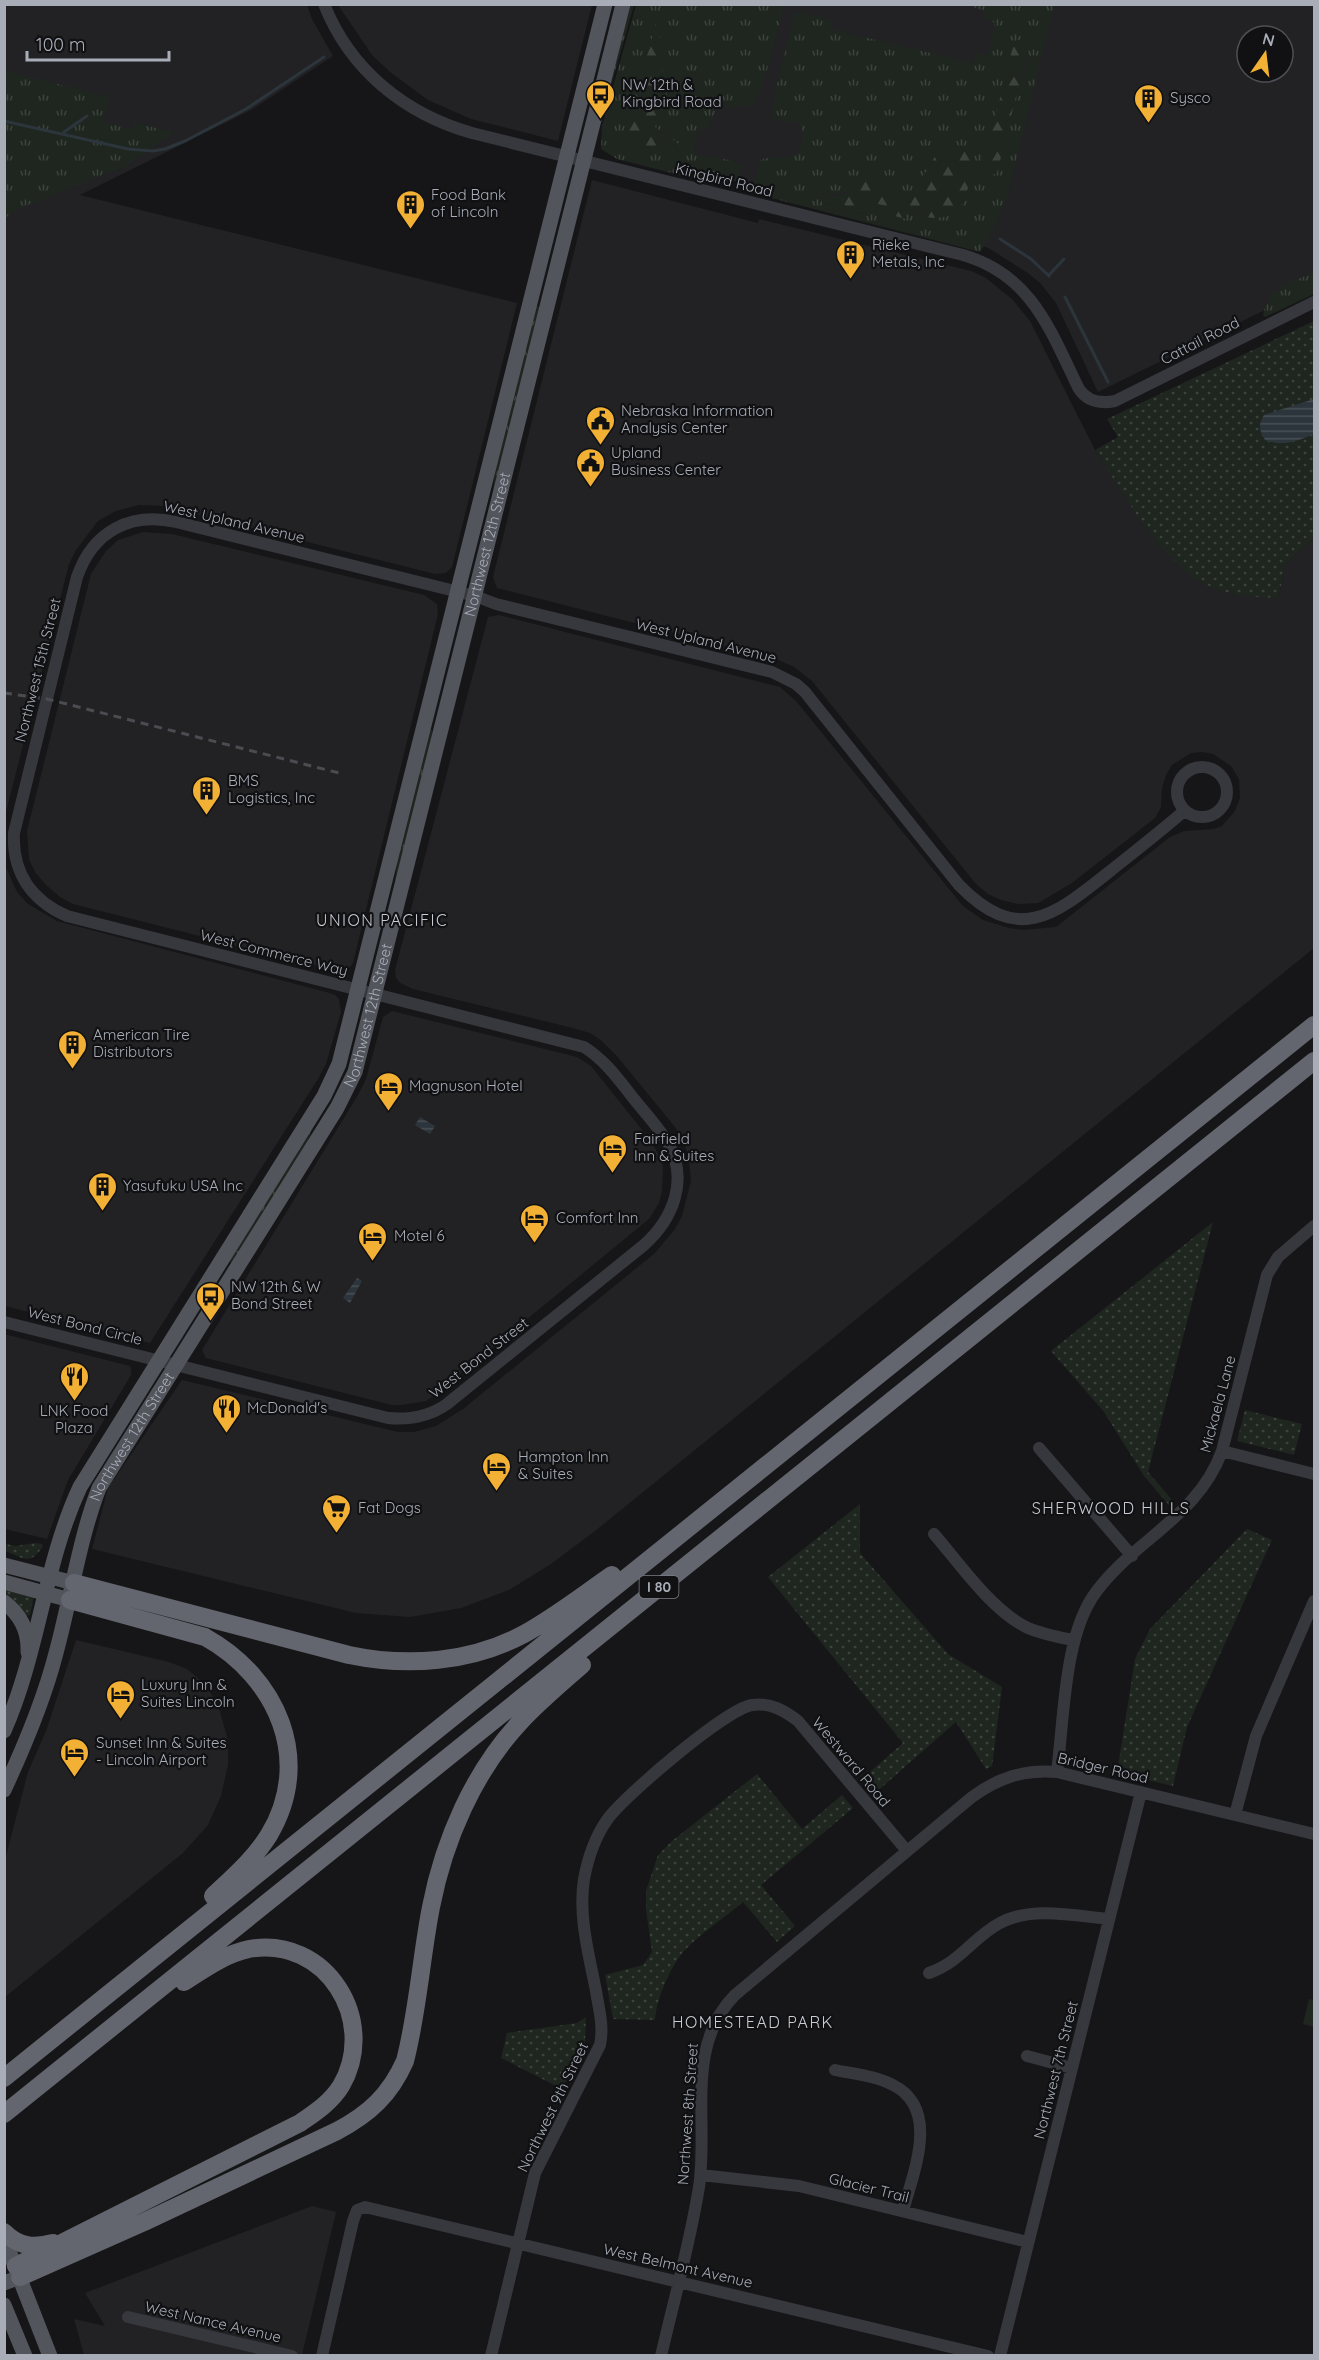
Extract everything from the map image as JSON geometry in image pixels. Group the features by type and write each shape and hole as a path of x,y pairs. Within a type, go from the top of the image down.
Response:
{"highway":[{"name":"I 80","path":"4,2078 1314,1025"},
{"name":"I 80","path":"4,2114 1314,1060"},
{"path":"72,1591 373,1660 424,1662 450,1659 499,1645 532,1629 725,1498"},
{"path":"11,2274 144,2222 357,2121 382,2100 405,2061 437,1878 455,1827 474,1786 520,1721 745,1517"},
{"path":"72,1591 191,1632 220,1645 247,1667 270,1696 284,1731 288,1758 286,1787 282,1803 273,1826 259,1849 247,1864 106,1995"},
{"path":"11,2274 61,2242 318,2111 331,2099 346,2075 352,2056 354,2037 353,2024 345,2000 331,1977 310,1961 299,1956 282,1950 262,1948 241,1951 219,1960 102,2036"},
{"path":"4,2232 13,2240 31,2247 61,2242"}],"main road":[{"name":"Northwest 12th Street","path":"4,1731 27,1670 66,1521 80,1487 324,1096 334,1078 344,1051 605,4"},
{"name":"Northwest 12th Street","path":"4,1790 42,1700 99,1488 350,1085 376,994 623,4"},
{"path":"4,1565 51,1577 72,1591"},
{"path":"4,1582 47,1593 72,1591"},
{"path":"4,1602 25,1627 28,1640 27,1670"},
{"path":"4,2238 11,2274 50,2355"},
{"path":"4,2306 26,2355"}],"street":[{"name":"Kingbird Road","path":"324,4 341,38 367,73 400,101 416,111 457,129 963,255 990,265 1012,279 1036,305 1079,389 1086,397 1098,402"},
{"name":"Cattail Road","path":"1098,402 1114,401 1314,302"},
{"name":"West Upland Avenue","path":"126,523 145,519 167,520 772,672 796,684 819,709 959,885 980,905 1004,916 1032,918 1060,909 1184,811"},
{"name":"Northwest 15th Street","path":"13,844 16,822 80,568 96,543 126,523"},
{"path":"1194,768 1212,769 1219,774 1227,788 1227,796 1220,811 1204,818 1197,818 1184,811 1176,795 1180,778 1194,768"},
{"name":"West Commerce Way","path":"13,844 15,859 26,883 41,901 67,916 584,1047 603,1062 659,1130 672,1151 678,1174"},
{"name":"West Bond Street","path":"159,1360 388,1418 411,1419 433,1413 656,1235 671,1212 678,1174"},
{"name":"Mickaela Lane","path":"1057,1772 1073,1640 1082,1616 1095,1592 1106,1579 1189,1505 1210,1478 1222,1451 1267,1275 1278,1257 1314,1226"},
{"name":"West Bond Circle","path":"4,1322 159,1360"},
{"path":"1039,1448 1132,1556"},
{"path":"1222,1451 1314,1474"},
{"path":"934,1534 994,1602 1014,1620 1042,1633 1073,1640"},
{"path":"1235,1815 1256,1736 1314,1601"},
{"name":"Northwest 9th Street","path":"491,2355 535,2173 597,2055 601,2040 600,2017 583,1914 584,1879 597,1837 611,1814 628,1794 719,1722 739,1709 752,1705 764,1705"},
{"name":"Westward Road","path":"764,1705 782,1710 798,1722 907,1851"},
{"name":"Bridger Road","path":"907,1851 972,1797 993,1783 1023,1773 1057,1772 1314,1834"},
{"name":"Northwest 7th Street","path":"1000,2355 1141,1792"},
{"name":"Northwest 8th Street","path":"661,2355 701,2175 704,2051 711,2029 721,2010 735,1995 907,1851"},
{"path":"929,1973 946,1967 994,1927 1009,1919 1040,1914 1109,1919"},
{"path":"1027,2056 1072,2068"},
{"path":"835,2070 893,2085 908,2097 915,2108 921,2126 920,2143 903,2211"},
{"name":"Glacier Trail","path":"701,2175 784,2183 1028,2242"},
{"name":"West Belmont Avenue","path":"322,2355 353,2221 357,2210 361,2208 370,2208 988,2355"},
{"name":"West Nance Avenue","path":"128,2317 292,2355"}],"shaded area":[{"path":"5,5 307,5 312,19 333,56 253,109 80,195 517,303 452,567 446,573 435,574 165,506 139,505 116,511 98,521 76,550 69,564 5,816"},
{"path":"338,5 592,5 558,141 471,119 428,100 390,72 372,55"},
{"path":"637,5 1314,5 1314,286 1098,392 1056,303 1040,283 990,249 957,235 602,149"},
{"path":"592,180 758,223 759,219 971,271 986,278 1012,299 1030,321 1095,450 1151,533 1208,585 1228,593 1279,598 1284,566 1314,537 1314,948 595,1531 551,1564 509,1590 461,1608 410,1617 356,1613 92,1549 108,1488 182,1380 398,1432 414,1432 436,1426 463,1409 655,1253 675,1229 682,1216 691,1181 689,1158 683,1140 675,1127 602,1041 590,1033 573,1028 413,989 400,983 396,978 395,970 488,617 499,615 780,687 796,701 963,906 983,920 1009,928 1023,930 1056,927 1170,837 1184,831 1214,829 1222,826 1235,811 1240,798 1239,779 1231,766 1213,754 1191,753 1172,765 1166,775 1162,788 1161,807 1155,818 1072,883 1038,903 1018,904 1001,900 988,894 976,884 812,681 794,667 776,659 497,588 493,577"},
{"path":"1314,399 1314,434 1284,443 1265,440 1260,428 1264,415"},
{"path":"143,532 172,534 424,595 437,604 438,614 353,963 349,968 334,970 73,904 60,897 35,872 29,859 27,831 91,574 106,551 118,540"},
{"path":"5,865 17,892 28,904 57,921 326,992 339,999 341,1012 326,1064 318,1079 150,1343 5,1306"},
{"path":"392,1011 577,1057 591,1066 651,1141 661,1159 663,1168 659,1203 649,1219 436,1394 426,1401 402,1405 392,1405 206,1358 202,1350 358,1095 366,1079 383,1017"},
{"path":"420,1117 435,1126 430,1134 415,1125"},
{"path":"357,1278 362,1281 350,1303 343,1298"},
{"path":"4,1334 130,1366 131,1369 131,1375 68,1480 47,1539 5,1529"},
{"path":"76,1640 169,1662 187,1669 205,1684 218,1705 228,1740 228,1765 221,1796 208,1825 183,1853 5,1997 5,1860 28,1772 46,1731"},
{"path":"312,2206 336,2212 302,2355 84,2355 74,2319 105,2326 85,2293"}],"green space":[{"path":"629,5 634,5 601,121"},
{"path":"636,5 784,5 767,70 755,103 750,106 733,108 717,106 708,125 698,130 694,154 729,160 742,165 732,183 719,185 617,159 601,149 602,126","holes":["660,21 659,55 666,81 655,127 684,148 679,155 652,147 634,147 623,133 636,93 635,83 649,50 656,22"]},
{"path":"973,5 1054,5 1009,190 995,226 980,252 764,196 754,185 760,160 794,155 799,153 801,145 802,134 799,122 783,122 771,117 795,14 801,12 832,20 830,29 973,63 976,53 988,55 995,23 985,18 986,11 973,7","holes":["1019,40 1027,42 1028,54 1025,69 1012,105 983,168 982,155 987,152 1014,43","936,155 922,218 899,204 905,218 890,207 870,202 864,213 857,214 846,205 823,204 819,194 842,193 856,187 872,171 881,189 890,195 907,195 917,187"]},
{"path":"661,21 659,55 667,93 655,127 664,136 684,148 679,155 652,147 626,145 623,138 636,93 635,83 649,50 656,22"},
{"path":"1019,40 1027,42 1028,48 997,173 988,177 983,168 982,155 987,151 1014,42"},
{"path":"5,71 110,97 103,122 132,130 134,123 174,132 125,166 20,208 5,218"},
{"path":"950,147 964,151 974,161 969,185 959,213 934,218 900,205 906,219 895,216 890,207 870,202 864,213 857,214 845,205 823,204 818,194 843,195 858,186 872,170 881,189 890,195 907,195 917,187 936,155"},
{"path":"1314,273 1314,294 1265,317 1263,315 1270,298 1282,287"},
{"path":"536,306 541,307 493,492 495,470"},
{"path":"1314,321 1314,537 1284,566 1279,598 1228,593 1206,584 1186,571 1167,554 1135,513 1095,450 1118,437 1107,419"},
{"path":"430,730 432,730 430,758 394,893 397,861"},
{"path":"312,1127 307,1144 232,1264 230,1262 235,1246"},
{"path":"1213,1222 1148,1472 1173,1501 1169,1505 1144,1476 1104,1412 1051,1351"},
{"path":"1245,1410 1302,1424 1294,1455 1237,1441"},
{"path":"860,1504 860,1553 948,1654 1002,1687 992,1766 986,1769 956,1722 874,1794 862,1779 903,1743 768,1577"},
{"path":"1247,1529 1272,1540 1187,1727 1173,1786 1117,1773 1135,1659 1150,1629"},
{"path":"35,1543 43,1546 30,1558 21,1558 5,1551 5,1544 16,1546"},
{"path":"4,1589 34,1596 30,1615 27,1616 5,1594"},
{"path":"757,1774 802,1829 842,1795 853,1808 761,1885 795,1926 777,1942 743,1902 698,1938 679,1957 661,1993 655,2020 613,2019 605,1975 643,1965 652,1952 646,1891 658,1855 672,1841"},
{"path":"1309,1999 1314,2000 1314,2027 1303,2024"},
{"path":"586,2017 585,2043 562,2089 501,2058 507,2033 577,2023"}],"waterway":[{"path":"4,121 128,149 153,151 165,149 246,109 324,57"},
{"path":"64,132 87,116"},
{"path":"1000,239 1031,259 1049,276"},
{"path":"1049,275 1064,259"},
{"path":"1065,297 1108,382"}],"railway":[{"path":"4,693 47,699 343,774"}],"place":[{"name":"NW 12th & Kingbird Road","path":"601,120"},
{"name":"Sysco","path":"1149,124"},
{"name":"Food Bank of Lincoln","path":"410,230"},
{"name":"Rieke Metals, Inc","path":"851,280"},
{"name":"Nebraska Information Analysis Center","path":"600,446"},
{"name":"Upland Business Center","path":"590,488"},
{"name":"BMS Logistics, Inc","path":"207,816"},
{"name":"American Tire Distributors","path":"72,1070"},
{"name":"Magnuson Hotel","path":"388,1112"},
{"name":"Fairfield Inn & Suites","path":"613,1174"},
{"name":"Yasufuku USA Inc","path":"102,1212"},
{"name":"Comfort Inn","path":"535,1244"},
{"name":"Motel 6","path":"373,1262"},
{"name":"NW 12th & W Bond Street","path":"210,1322"},
{"name":"LNK Food Plaza","path":"74,1402"},
{"name":"McDonald's","path":"226,1434"},
{"name":"Hampton Inn & Suites","path":"497,1492"},
{"name":"Fat Dogs","path":"337,1534"},
{"name":"Luxury Inn & Suites Lincoln","path":"120,1720"},
{"name":"Sunset Inn & Suites - Lincoln Airport","path":"75,1778"}],"district":[{"name":"UNION PACIFIC","path":"382,920"},
{"name":"SHERWOOD HILLS","path":"1111,1508"},
{"name":"HOMESTEAD PARK","path":"753,2022"}]}
